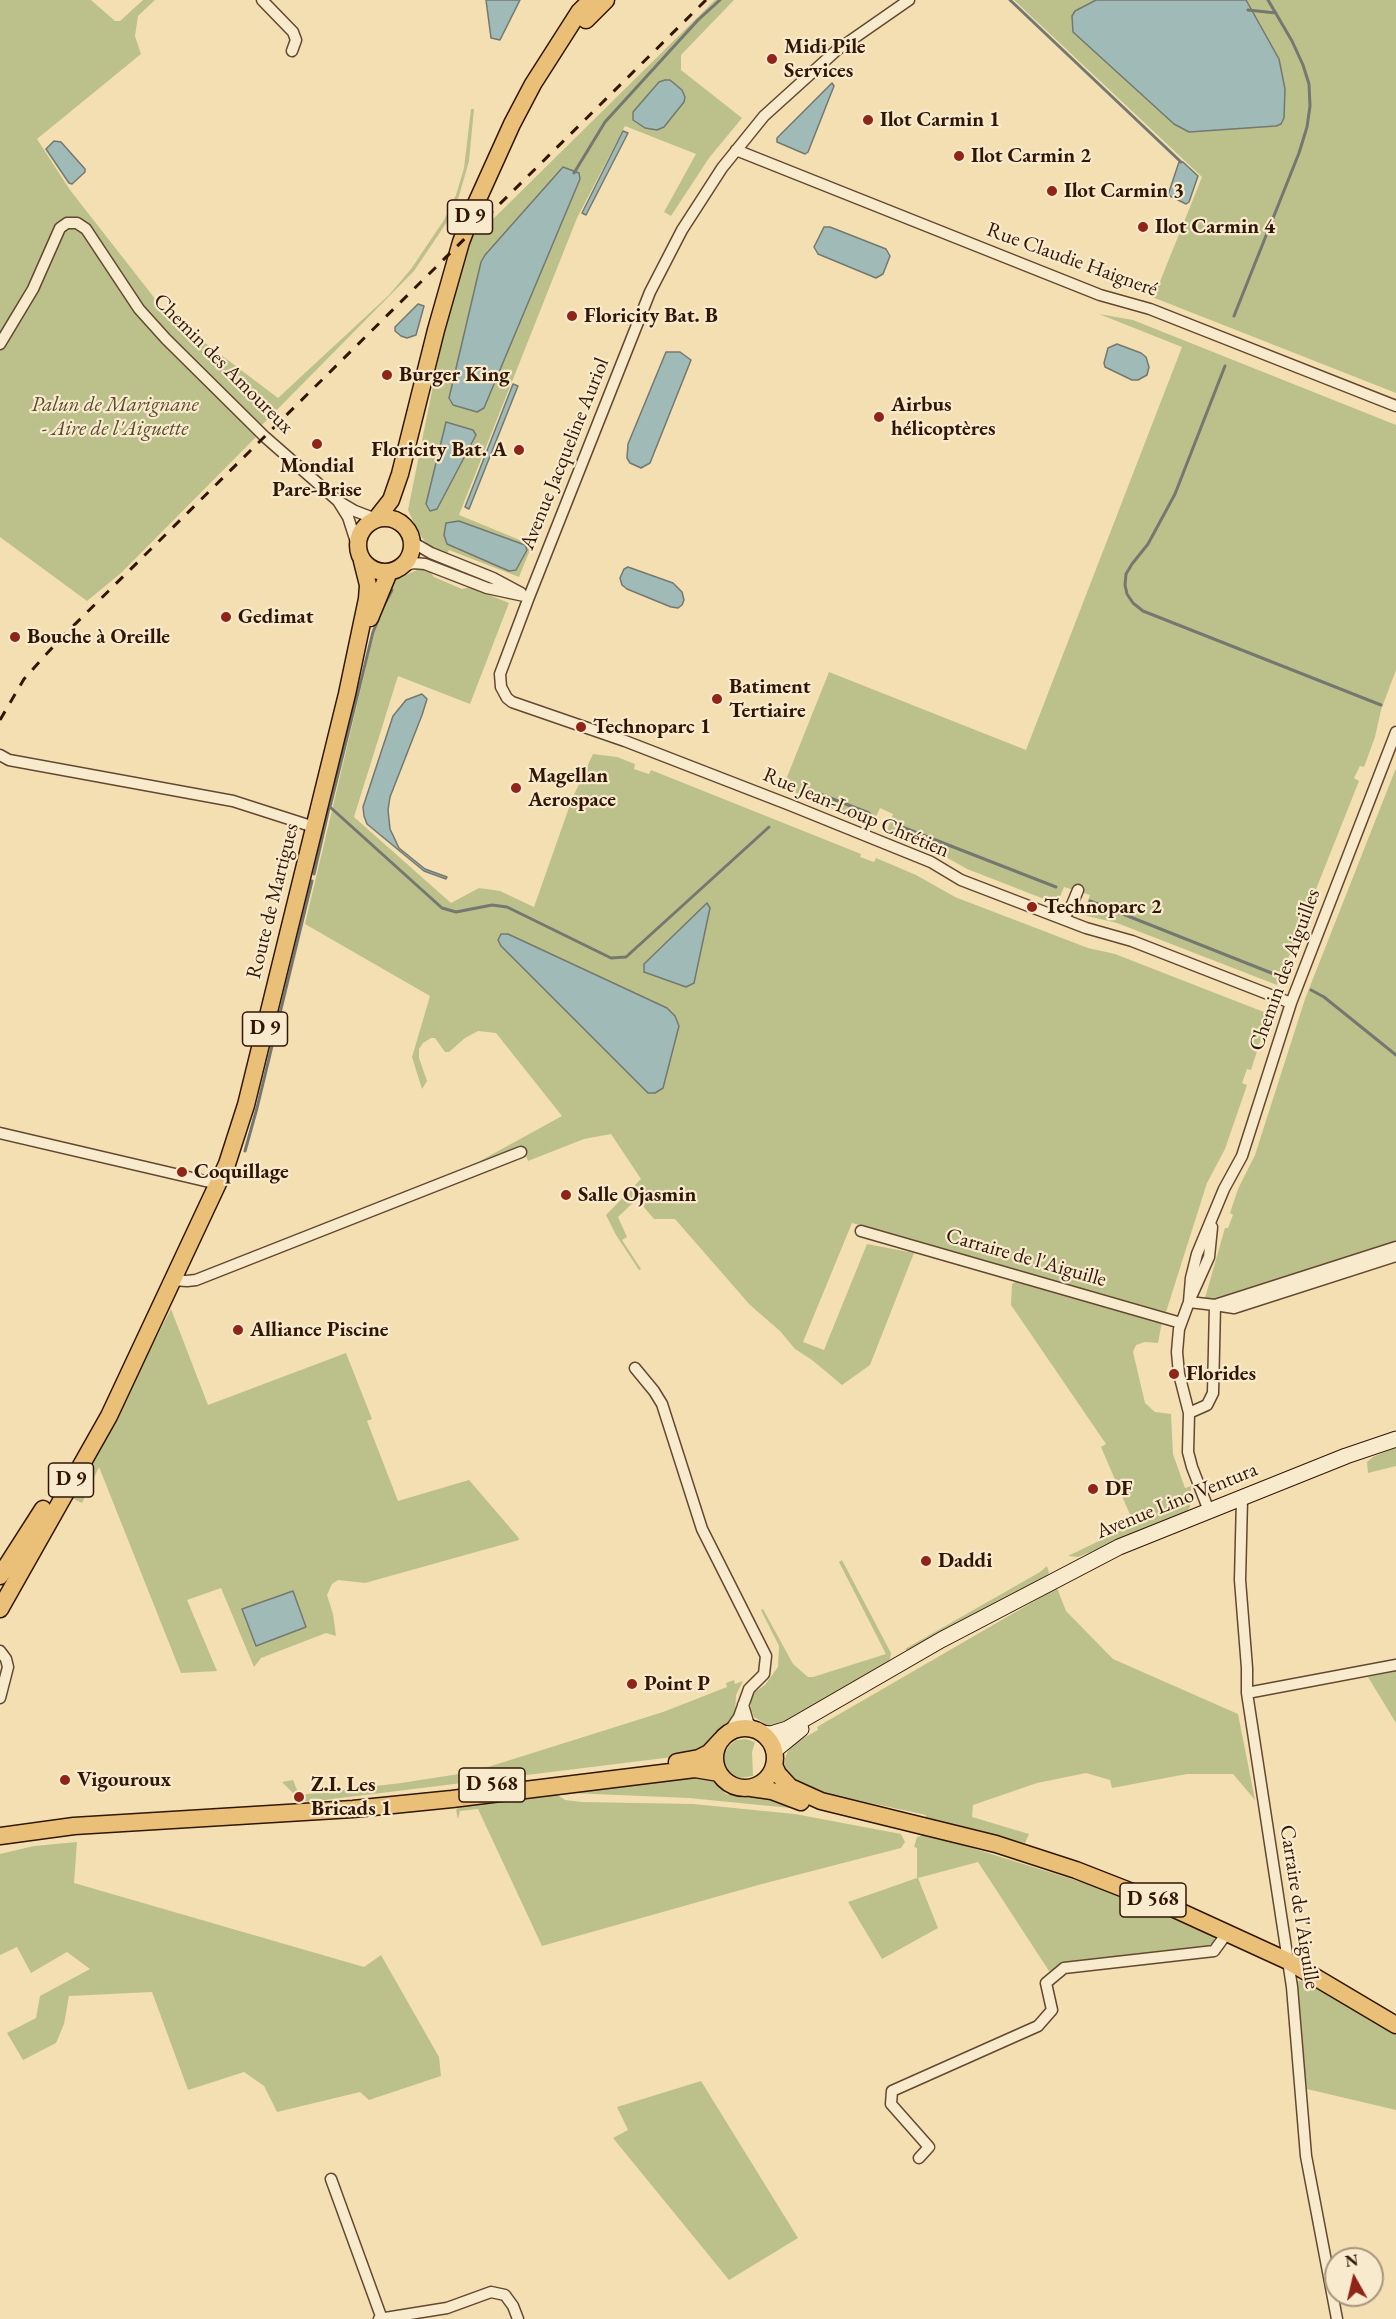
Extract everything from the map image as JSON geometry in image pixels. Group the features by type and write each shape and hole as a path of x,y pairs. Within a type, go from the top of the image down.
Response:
{"main road":[{"name":"D 9","path":"402,524 402,505 420,400 436,330 470,218 512,124 533,84 579,12 591,0"},
{"name":"D 9","path":"557,48 606,0"},
{"name":"D 9","path":"376,519 391,500 420,400"},
{"path":"376,519 394,519 402,524 407,529 412,542 410,556 395,569 374,570 360,553 363,529 376,519"},
{"name":"Route de Martigues","path":"0,1609 109,1416 227,1164 246,1105 347,694 367,599 368,585 360,553"},
{"name":"Route de Martigues","path":"347,694 371,616 395,569"},
{"name":"Route de Martigues","path":"0,1576 81,1448 139,1348"},
{"name":"Avenue Lino Ventura","path":"758,1731 771,1734 787,1729 941,1640 1119,1547 1347,1456 1396,1439"},
{"name":"Avenue Lino Ventura","path":"774,1758 796,1732 904,1670 981,1620"},
{"path":"738,1729 758,1731 771,1742 774,1758 784,1782 803,1794 821,1801 893,1820 813,1807 772,1791 731,1785 719,1773 714,1760 716,1749 724,1736 738,1729"},
{"name":"D 568","path":"320,1810 488,1785 689,1761 709,1753 724,1736"},
{"path":"751,1788 768,1778 774,1758"},
{"name":"D 568","path":"0,1836 34,1831 452,1799 696,1769 719,1773"},
{"name":"D 568","path":"893,1820 996,1844 1076,1870 1168,1906 1288,1961 1396,2025"},
{"name":"D 568","path":"0,1848 74,1832 177,1821"}],"street":[{"path":"262,0 293,32 296,44 292,51"},
{"name":"Avenue Jacqueline Auriol","path":"529,597 650,292 709,185 765,116 812,72 846,44 909,0"},
{"name":"Rue Claudie Haigneré","path":"736,150 1100,295 1150,309 1396,406"},
{"name":"Chemin des Amoureux","path":"0,344 33,289 60,228 67,223 77,223 86,230 139,309 166,339 265,436 338,501 376,519"},
{"name":"Chemin des Amoureux","path":"338,501 348,517 360,553"},
{"path":"412,542 431,554 493,578 529,597"},
{"path":"395,569 413,563 425,564 487,588 529,597"},
{"name":"Rue Jean-Loup Chrétien","path":"529,597 500,674 501,687 512,702 625,741 932,862 961,880 1086,928 1132,941 1291,1003"},
{"name":"Chemin des Aiguilles","path":"1189,1302 1195,1261 1224,1189 1242,1156 1291,1003 1396,732"},
{"path":"0,756 233,801 314,827"},
{"path":"1062,919 1071,907 1078,890"},
{"path":"0,1133 218,1184"},
{"path":"172,1280 196,1280 521,1152"},
{"name":"Carraire de l'Aiguille","path":"861,1231 1181,1323"},
{"path":"1215,1305 1396,1248"},
{"path":"1209,1511 1191,1467 1188,1452 1189,1413 1178,1362 1178,1339 1189,1302 1234,1308 1396,1256"},
{"path":"1189,1413 1207,1405 1214,1393 1215,1305"},
{"path":"635,1368 662,1404 702,1528 765,1652 766,1671 749,1689 740,1717 724,1736"},
{"name":"Carraire de l'Aiguille","path":"1242,1499 1240,1580 1247,1693 1288,1961 1306,2156 1337,2319"},
{"path":"0,1651 8,1667 0,1698"},
{"path":"1247,1693 1396,1665"},
{"path":"743,1704 748,1722 758,1731"},
{"path":"0,1827 34,1831"},
{"path":"919,2158 929,2147 891,2104 892,2091 1038,2026 1052,2010 1046,1983 1064,1968 1214,1951 1227,1933"},
{"path":"331,2179 381,2319 447,2308 491,2292 505,2295 518,2319"}],"green space":[{"name":"Palun de Marignane - Aire de l'Aiguette","path":"0,0 91,0 115,21 120,21 143,0 155,0 138,16 135,36 141,54 37,139 70,190 167,314 278,398 389,295 411,269 444,220 456,195 464,168 471,109 474,109 469,161 459,196 447,222 414,271 260,427 257,436 121,573 87,601 0,537"},
{"path":"715,0 734,0 681,55 681,70 742,118 709,158 671,216 664,212 696,154 625,126 577,218 459,515 532,545 519,577 449,550 446,555 429,547 418,532 408,510 444,331 470,238 486,226"},
{"path":"1014,0 1396,0 1396,393 1142,293 1146,286 1157,289 1202,177"},
{"path":"1099,314 1133,320 1396,425 1396,670 1364,767 1360,766 1354,778 1359,781 1301,927 1297,926 1292,938 1296,940 1277,985 1117,923 1083,915 1090,895 1064,887 1057,904 967,869 930,848 887,831 893,814 880,808 872,826 783,787 829,672 1026,750 1182,347"},
{"path":"419,569 428,569 434,577 462,589 470,587 509,603 470,704 398,676 354,817 451,903 479,888 500,891 534,907 572,799 593,754 617,757 635,764 634,769 649,774 651,770 861,854 860,857 874,862 876,858 916,875 955,897 1088,948 1115,954 1269,1014 1251,1070 1247,1069 1242,1083 1247,1085 1225,1149 1207,1183 1166,1312 852,1223 803,1342 824,1350 867,1244 914,1253 870,1365 842,1385 795,1349 780,1331 750,1305 675,1219 654,1219 637,1199 618,1217 627,1237 622,1240 641,1269 639,1270 606,1215 641,1179 611,1134 584,1139 528,1161 522,1146 481,1162 562,1116 496,1033 478,1031 465,1038 449,1052 445,1052 435,1038 423,1043 419,1049 419,1058 427,1081 422,1089 412,1057 430,996 305,924 379,612 388,588 397,579"},
{"path":"1396,768 1396,1244 1214,1301 1208,1300 1205,1298 1225,1228 1228,1228 1233,1215 1230,1213 1238,1189 1255,1155 1305,999"},
{"path":"1019,1280 1162,1322 1158,1343 1145,1342 1136,1345 1133,1352 1145,1403 1155,1412 1171,1414 1173,1454 1185,1488 1191,1486 1190,1507 1186,1514 1078,1557 1068,1556 1134,1524 1101,1447 1106,1444 1011,1305 1012,1284"},
{"path":"171,1309 208,1405 346,1353 372,1419 367,1421 398,1501 469,1480 519,1540 365,1583 338,1580 332,1584 327,1595 336,1636 326,1633 261,1658 254,1667 221,1588 187,1600 217,1671 181,1673 99,1467 82,1503 70,1497 118,1412"},
{"path":"1396,1447 1396,1466 1368,1473 1367,1462"},
{"path":"842,1560 891,1653 890,1660 783,1725 769,1726 754,1717 751,1709 751,1701 755,1692 765,1685 778,1667 779,1646 761,1610 763,1609 793,1664 808,1677 886,1654 839,1562"},
{"path":"1047,1566 1049,1573 1046,1576 919,1649 910,1652 905,1649 1040,1572"},
{"path":"1057,1588 1066,1611 1113,1659 1238,1714 1255,1800 1233,1774 1187,1774 1112,1788 1110,1780 1086,1773 1037,1783 973,1805 972,1817 1029,1834 1025,1843 926,1818 926,1815 824,1793 796,1781 787,1774 784,1763 787,1753 793,1744 818,1730 817,1727"},
{"path":"1396,1671 1396,1723 1368,1677"},
{"path":"734,1680 735,1684 743,1681 736,1695 735,1714 732,1720 715,1732 708,1744 689,1755 308,1802 296,1796 282,1782 293,1780 299,1795 472,1772 663,1712 727,1687 726,1683"},
{"path":"746,1739 755,1742 752,1752 753,1776 740,1778 732,1775 727,1769 724,1762 725,1753 736,1740"},
{"path":"695,1774 710,1778 726,1794 744,1798 759,1795 800,1809 689,1798 570,1793"},
{"path":"556,1794 565,1800 582,1802 693,1804 795,1814 901,1834 905,1842 901,1848 762,1884 542,1946 478,1809 460,1811 458,1819 456,1810 460,1805"},
{"path":"923,1835 1094,1886 1214,1935 1214,1942 1207,1947 1070,1963 1049,1971 978,1862 918,1878 938,1928 882,1959 848,1902 917,1878 917,1848 914,1847 917,1837"},
{"path":"77,1842 74,1883 364,1967 381,1955 439,2057 441,2076 369,2100 360,2092 277,2112 264,2086 244,2072 188,2090 152,1992 69,1996 64,2024 56,2043 23,2060 7,2033 36,2018 40,1996 90,1969 67,1952 31,1973 17,1947 0,1955 0,1854 34,1846"},
{"path":"1297,1981 1307,1981 1396,2034 1396,2110 1307,2089 1295,1987"},
{"path":"701,2081 798,2238 729,2280 613,2138 628,2130 617,2107"}],"water":[{"path":"486,0 520,0 500,40 491,38"},
{"path":"1096,0 1246,0 1279,59 1285,89 1284,118 1281,124 1189,132 1174,124 1073,32 1072,16 1075,11"},
{"path":"670,80 682,90 685,97 684,102 664,127 657,130 645,128 633,120 633,112 659,82"},
{"path":"832,83 834,86 808,152 805,154 777,142 777,138"},
{"path":"623,131 628,133 586,215 582,213"},
{"path":"54,141 61,142 85,169 85,172 72,184 69,183 46,149"},
{"path":"1179,162 1183,162 1198,176 1189,202 1186,204 1168,195"},
{"path":"563,167 579,173 580,179 484,408 477,412 453,405 449,398 481,262"},
{"path":"824,227 830,227 886,249 890,256 883,274 876,278 818,254 814,247"},
{"path":"418,304 424,306 416,335 407,338 401,336 395,331 395,327"},
{"path":"1117,344 1146,357 1149,367 1147,375 1138,380 1132,380 1105,367 1108,348"},
{"path":"666,352 680,352 691,360 650,463 641,468 630,463 627,458 628,444"},
{"path":"513,384 518,386 469,509 465,507"},
{"path":"446,422 473,430 476,435 437,509 430,511 426,504"},
{"path":"459,521 525,545 527,550 516,570 509,571 447,544 444,535 446,523"},
{"path":"628,567 673,583 682,592 684,600 682,605 678,608 671,607 627,589 622,585 620,578 624,569"},
{"path":"422,694 427,699 390,797 388,810 390,829 399,848 425,869 447,877 446,879 424,871 367,824 364,816 363,807 393,716 406,700"},
{"path":"707,903 710,908 694,983 686,987 644,972 644,964"},
{"path":"501,934 508,934 667,1008 675,1016 679,1026 663,1088 655,1093 648,1093 501,946 498,940"},
{"path":"293,1591 306,1627 256,1646 242,1609"}],"waterway":[{"path":"574,173 605,122 698,20 720,0"},
{"path":"1010,0 1181,162"},
{"path":"1234,316 1299,153 1307,127 1310,106 1309,84 1303,65 1268,0"},
{"path":"1248,10 1276,13"},
{"path":"1225,366 1175,494 1148,544 1126,574 1127,594 1143,611 1381,705"},
{"path":"384,605 392,590"},
{"path":"378,620 373,632 330,807 442,908 456,912 492,905 507,907 611,958 626,957 769,827"},
{"path":"812,795 820,794 869,813"},
{"path":"314,874 329,808"},
{"path":"897,825 1056,887"},
{"path":"245,1151 312,881"},
{"path":"1090,901 1274,974"},
{"path":"1311,990 1324,997 1396,1055"}],"railway":[{"path":"0,720 24,679 60,639 706,0"}],"place":[{"name":"Midi Pile Services","path":"772,59"},
{"name":"Ilot Carmin 1","path":"868,120"},
{"name":"Ilot Carmin 2","path":"959,156"},
{"name":"Ilot Carmin 3","path":"1052,191"},
{"name":"Ilot Carmin 4","path":"1143,227"},
{"name":"Floricity Bat. B","path":"572,316"},
{"name":"Burger King","path":"387,375"},
{"name":"Airbus hélicoptères","path":"879,417"},
{"name":"Mondial Pare-Brise","path":"317,444"},
{"name":"Floricity Bat. A","path":"519,450"},
{"name":"Gedimat","path":"226,617"},
{"name":"Bouche à Oreille","path":"15,637"},
{"name":"Batiment Tertiaire","path":"717,699"},
{"name":"Technoparc 1","path":"581,727"},
{"name":"Magellan Aerospace","path":"516,788"},
{"name":"Technoparc 2","path":"1032,907"},
{"name":"Coquillage","path":"182,1172"},
{"name":"Salle Ojasmin","path":"566,1195"},
{"name":"Alliance Piscine","path":"238,1330"},
{"name":"Florides","path":"1174,1374"},
{"name":"DF","path":"1093,1489"},
{"name":"Daddi","path":"926,1561"},
{"name":"Point P","path":"632,1684"},
{"name":"Vigouroux","path":"65,1780"},
{"name":"Z.I. Les Bricads 1","path":"299,1797"}]}
